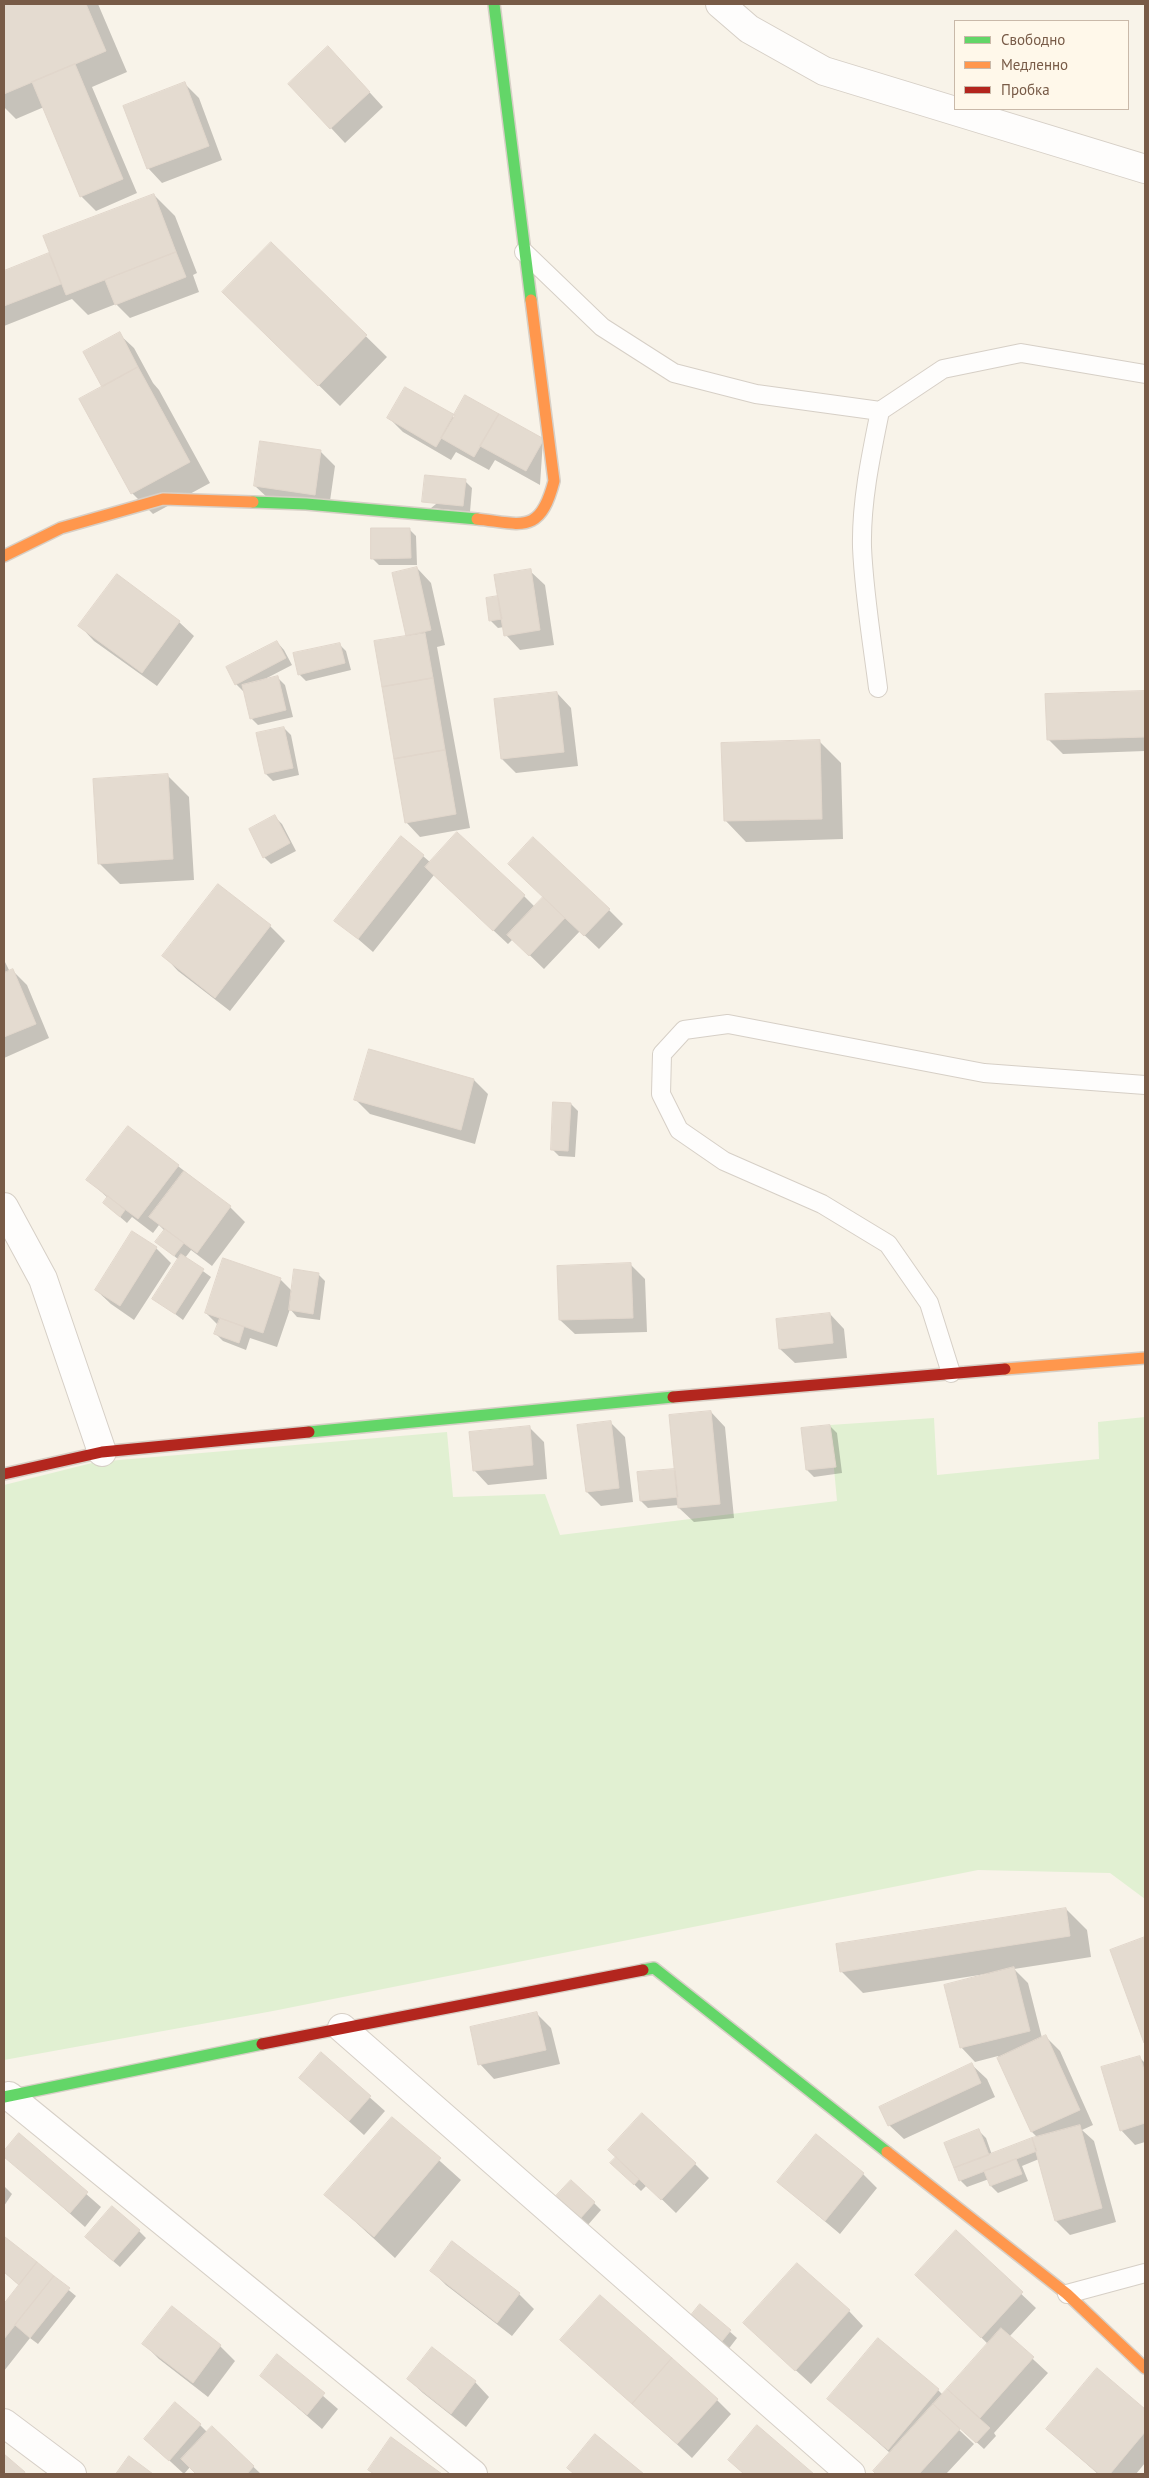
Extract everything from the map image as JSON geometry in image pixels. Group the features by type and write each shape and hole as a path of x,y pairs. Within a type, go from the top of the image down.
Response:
{"street":[{"path":"4,556 61,528 163,499 306,504 495,521 517,525 538,520 548,506 554,482 494,4"},
{"path":"720,4 749,29 824,71 1145,169"},
{"path":"4,1207 43,1279 102,1452"},
{"path":"4,1474 102,1452 951,1373 1145,1358"},
{"path":"6,2096 342,2028 654,1968 1067,2294 1145,2368"},
{"path":"342,2028 851,2474"},
{"path":"6,2096 473,2474"},
{"path":"4,2423 72,2474"}],"lane":[{"path":"524,252 602,327 674,373 756,394 880,411 942,368 1021,354 1145,374"},
{"path":"878,688 862,545 868,468 880,411"},
{"path":"951,1373 929,1303 888,1244 822,1204 724,1161 679,1130 661,1094 662,1054 684,1030 728,1024 984,1074 1145,1085"},
{"path":"1067,2294 1145,2273"}],"green space":[{"path":"1145,1417 1145,1899 1110,1873 978,1870 273,2011 4,2060 4,1485 96,1462 447,1432 453,1497 545,1494 560,1535 837,1501 830,1425 934,1418 937,1475 1099,1459 1098,1422"}],"building":[{"path":"4,4 86,4 106,51 4,94"},
{"path":"328,46 370,92 330,129 288,84"},
{"path":"75,64 123,179 80,197 32,82"},
{"path":"185,82 209,146 147,169 123,106"},
{"path":"154,194 176,252 66,295 43,236"},
{"path":"271,242 367,335 318,386 222,292"},
{"path":"176,252 186,277 115,305 105,280"},
{"path":"49,253 61,284 4,306 4,271"},
{"path":"120,332 138,367 102,387 83,352"},
{"path":"138,367 190,462 131,494 79,399"},
{"path":"405,387 455,415 436,447 387,418"},
{"path":"465,395 499,414 474,457 441,438"},
{"path":"499,414 544,439 526,471 480,446"},
{"path":"260,441 321,450 315,495 254,486"},
{"path":"425,475 466,479 463,506 422,502"},
{"path":"371,528 410,528 411,558 371,559"},
{"path":"417,567 431,630 406,636 392,573"},
{"path":"531,569 540,630 504,636 494,575"},
{"path":"117,574 180,621 142,673 78,626"},
{"path":"498,596 502,619 489,621 486,598"},
{"path":"425,633 433,678 382,687 374,641"},
{"path":"277,641 286,658 235,685 226,667"},
{"path":"340,643 345,663 298,675 293,653"},
{"path":"278,676 286,710 250,719 242,685"},
{"path":"433,678 445,750 394,759 382,687"},
{"path":"1145,691 1145,737 1047,740 1045,694"},
{"path":"557,692 564,752 501,759 494,699"},
{"path":"284,727 293,768 265,774 256,733"},
{"path":"820,740 822,819 724,821 721,743"},
{"path":"445,750 456,814 405,823 394,759"},
{"path":"168,774 173,859 98,864 93,779"},
{"path":"275,815 290,843 263,858 249,829"},
{"path":"457,832 525,895 493,931 425,867"},
{"path":"401,836 424,855 358,939 334,921"},
{"path":"533,837 610,909 584,936 508,864"},
{"path":"218,884 271,925 215,998 162,956"},
{"path":"543,897 565,918 529,956 507,935"},
{"path":"13,969 36,1024 4,1037 4,973"},
{"path":"369,1049 474,1079 461,1130 354,1100"},
{"path":"553,1102 571,1103 568,1151 551,1150"},
{"path":"128,1126 179,1165 138,1219 86,1180"},
{"path":"184,1171 231,1206 197,1253 149,1217"},
{"path":"108,1196 125,1210 120,1217 103,1203"},
{"path":"165,1229 184,1243 174,1256 155,1242"},
{"path":"132,1231 157,1247 120,1306 95,1290"},
{"path":"181,1254 204,1269 175,1314 152,1299"},
{"path":"223,1258 281,1278 263,1333 205,1313"},
{"path":"631,1263 633,1318 559,1320 557,1266"},
{"path":"294,1269 319,1273 313,1314 289,1310"},
{"path":"830,1313 833,1343 779,1349 776,1319"},
{"path":"220,1318 244,1327 239,1343 214,1334"},
{"path":"711,1411 720,1504 678,1508 669,1415"},
{"path":"611,1421 619,1488 586,1492 577,1425"},
{"path":"830,1425 836,1467 806,1470 801,1428"},
{"path":"530,1426 533,1465 473,1471 469,1432"},
{"path":"675,1469 678,1497 640,1501 637,1472"},
{"path":"1066,1908 1070,1936 840,1972 836,1944"},
{"path":"1145,1937 1145,2042 1144,2043 1110,1950"},
{"path":"1014,1967 1030,2031 960,2048 944,1985"},
{"path":"537,2012 546,2050 478,2065 470,2027"},
{"path":"1046,2035 1080,2110 1031,2132 997,2058"},
{"path":"321,2052 371,2096 349,2121 299,2078"},
{"path":"1140,2056 1145,2073 1145,2123 1120,2131 1101,2067"},
{"path":"972,2063 981,2083 888,2126 879,2107"},
{"path":"642,2113 696,2163 661,2200 608,2150"},
{"path":"392,2117 441,2158 374,2237 324,2195"},
{"path":"1080,2125 1102,2208 1055,2221 1032,2138"},
{"path":"979,2129 989,2155 954,2168 944,2143"},
{"path":"19,2133 88,2192 70,2213 4,2157 4,2151"},
{"path":"816,2134 864,2173 825,2221 777,2182"},
{"path":"1032,2138 1037,2151 959,2181 954,2168"},
{"path":"616,2157 639,2179 634,2185 610,2163"},
{"path":"1016,2159 1022,2174 990,2186 984,2171"},
{"path":"571,2180 595,2202 579,2220 554,2198"},
{"path":"112,2206 140,2230 113,2261 85,2237"},
{"path":"956,2230 1023,2292 981,2338 915,2275"},
{"path":"5,2237 37,2262 19,2285 4,2272"},
{"path":"452,2241 520,2293 497,2323 430,2271"},
{"path":"37,2262 54,2276 4,2339 4,2304"},
{"path":"797,2263 850,2310 795,2371 743,2323"},
{"path":"54,2276 70,2288 30,2338 15,2325"},
{"path":"600,2295 672,2358 632,2404 560,2340"},
{"path":"700,2304 731,2330 719,2345 688,2319"},
{"path":"172,2306 221,2345 193,2383 142,2344"},
{"path":"1001,2328 1034,2357 980,2418 947,2389"},
{"path":"878,2338 939,2389 888,2450 827,2399"},
{"path":"432,2347 476,2381 451,2414 407,2379"},
{"path":"277,2354 325,2393 307,2415 260,2376"},
{"path":"672,2358 718,2399 677,2444 632,2404"},
{"path":"1097,2368 1145,2409 1145,2432 1110,2474 1099,2474 1046,2429"},
{"path":"947,2389 990,2428 976,2443 933,2404"},
{"path":"175,2402 201,2424 169,2461 144,2439"},
{"path":"933,2404 960,2429 919,2474 876,2474 873,2471"},
{"path":"757,2425 814,2474 744,2474 728,2460"},
{"path":"212,2426 254,2466 247,2474 196,2474 181,2459"},
{"path":"595,2434 644,2474 574,2474 567,2468"},
{"path":"391,2437 442,2474 374,2474 368,2470"},
{"path":"4,2454 25,2472 24,2474 4,2474"},
{"path":"129,2456 153,2474 116,2474"}],"traffic: fast":[{"path":"494,4 531,300"},
{"path":"253,502 306,504 477,519"},
{"path":"309,1432 673,1397"},
{"path":"643,1970 654,1968 887,2152"},
{"path":"4,2097 262,2044"}],"traffic: slow":[{"path":"477,519 518,523 536,518 543,510 549,498 554,481 531,300"},
{"path":"4,556 61,528 163,499 253,502"},
{"path":"1005,1369 1145,1358"},
{"path":"887,2152 1067,2294 1145,2368"}],"traffic: jam":[{"path":"673,1397 1005,1369"},
{"path":"4,1474 102,1452 309,1432"},
{"path":"262,2044 643,1970"}]}
